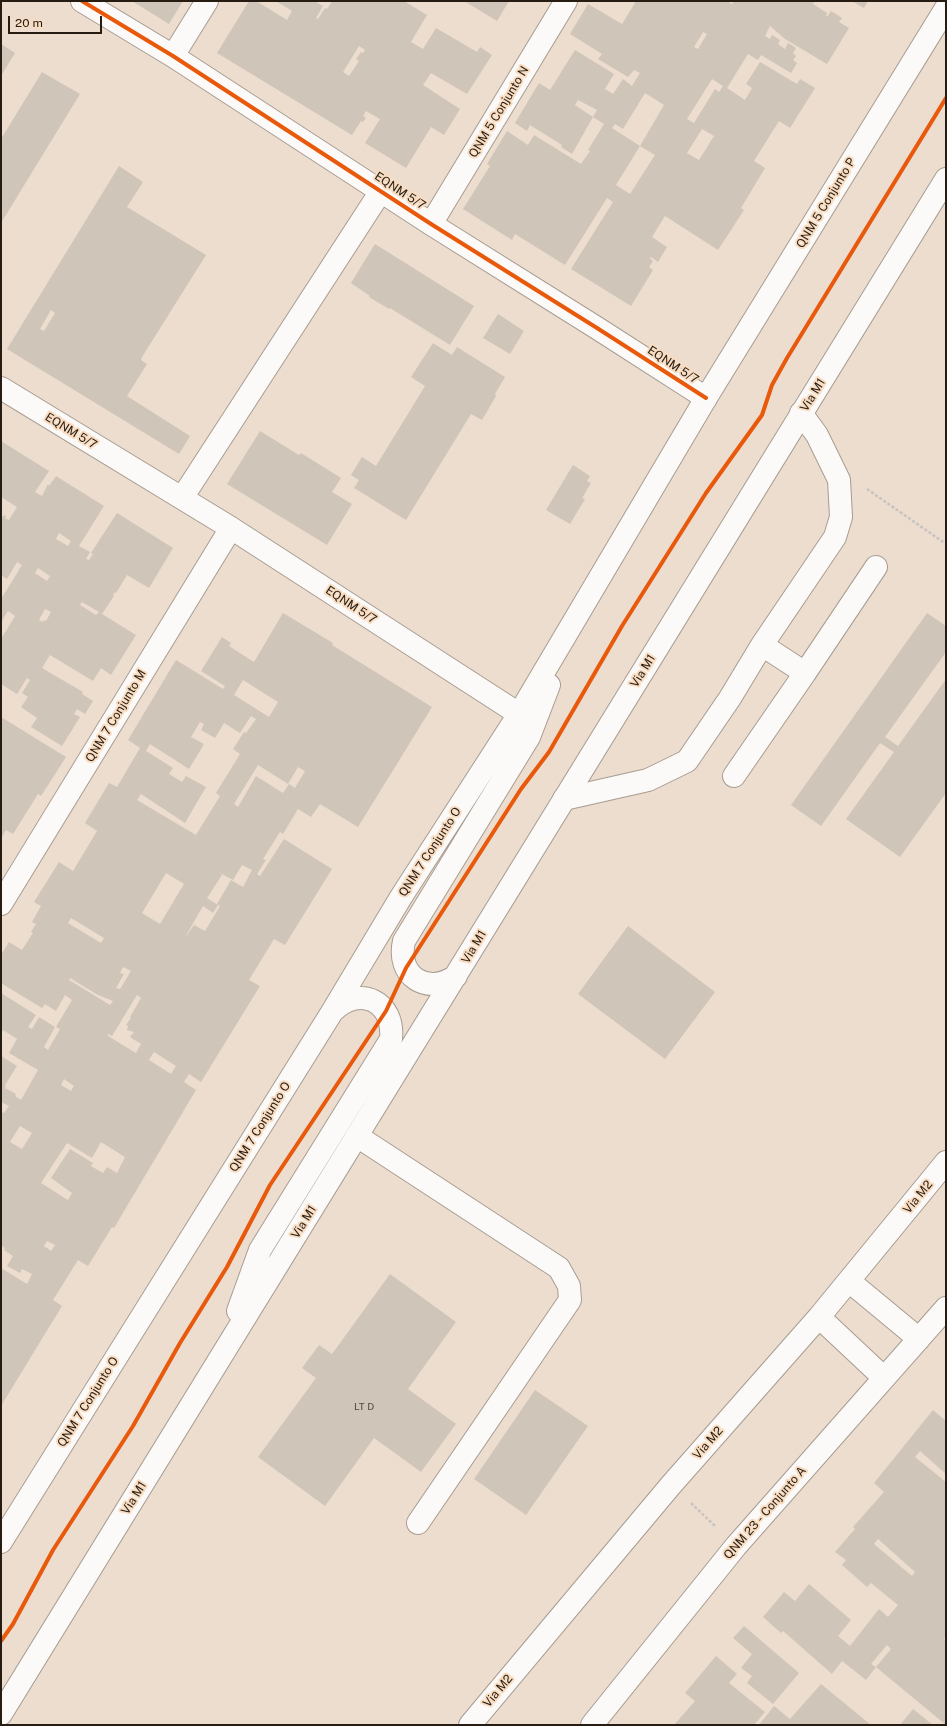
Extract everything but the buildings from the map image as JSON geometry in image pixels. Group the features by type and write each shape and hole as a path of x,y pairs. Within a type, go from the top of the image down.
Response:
{"main road":[{"name":"EQNM 5/7","path":"82,1 173,56 431,224 706,398"},
{"path":"173,56 207,1"},
{"name":"QNM 5 Conjunto N","path":"431,224 566,1"},
{"name":"QNM 5 Conjunto P","path":"706,398 946,8"},
{"name":"Via M1","path":"1,1714 946,179"},
{"name":"EQNM 5/7","path":"182,498 381,191"},
{"name":"EQNM 5/7","path":"1,388 231,528 520,714"},
{"path":"520,714 706,398"},
{"path":"564,799 648,780 687,761 730,698 762,645 835,537 841,517 839,480 817,436 801,413"},
{"name":"QNM 7 Conjunto M","path":"1,904 231,528"},
{"path":"734,776 876,567"},
{"path":"456,976 447,982 435,985 424,983 413,977 406,968 403,959 402,950 404,941 529,737 571,628"},
{"path":"762,645 805,673"},
{"name":"QNM 7 Conjunto O","path":"1,1542 332,1012 401,897 520,714"},
{"path":"222,1353 260,1250 391,1039 392,1029 390,1020 386,1011 377,1002 365,998 352,998 341,1003 332,1012"},
{"path":"357,1136 559,1268 569,1286 570,1300 418,1523"},
{"name":"Via M2","path":"470,1725 671,1485 819,1317 946,1162"},
{"path":"849,1281 919,1339"},
{"name":"QNM 23 - Conjunto A","path":"592,1725 736,1546 946,1308"},
{"path":"819,1317 883,1378"}],"path":[{"path":"831,463 946,544"},
{"path":"671,1485 736,1546"}],"cycle path":[{"path":"82,1 173,56 431,224 706,398"},
{"path":"1,1641 13,1624 53,1550 133,1426 180,1343 227,1267 270,1185 386,1011 406,968 521,789 549,752 622,626 706,493 762,415 772,385 787,358 946,98"}]}
